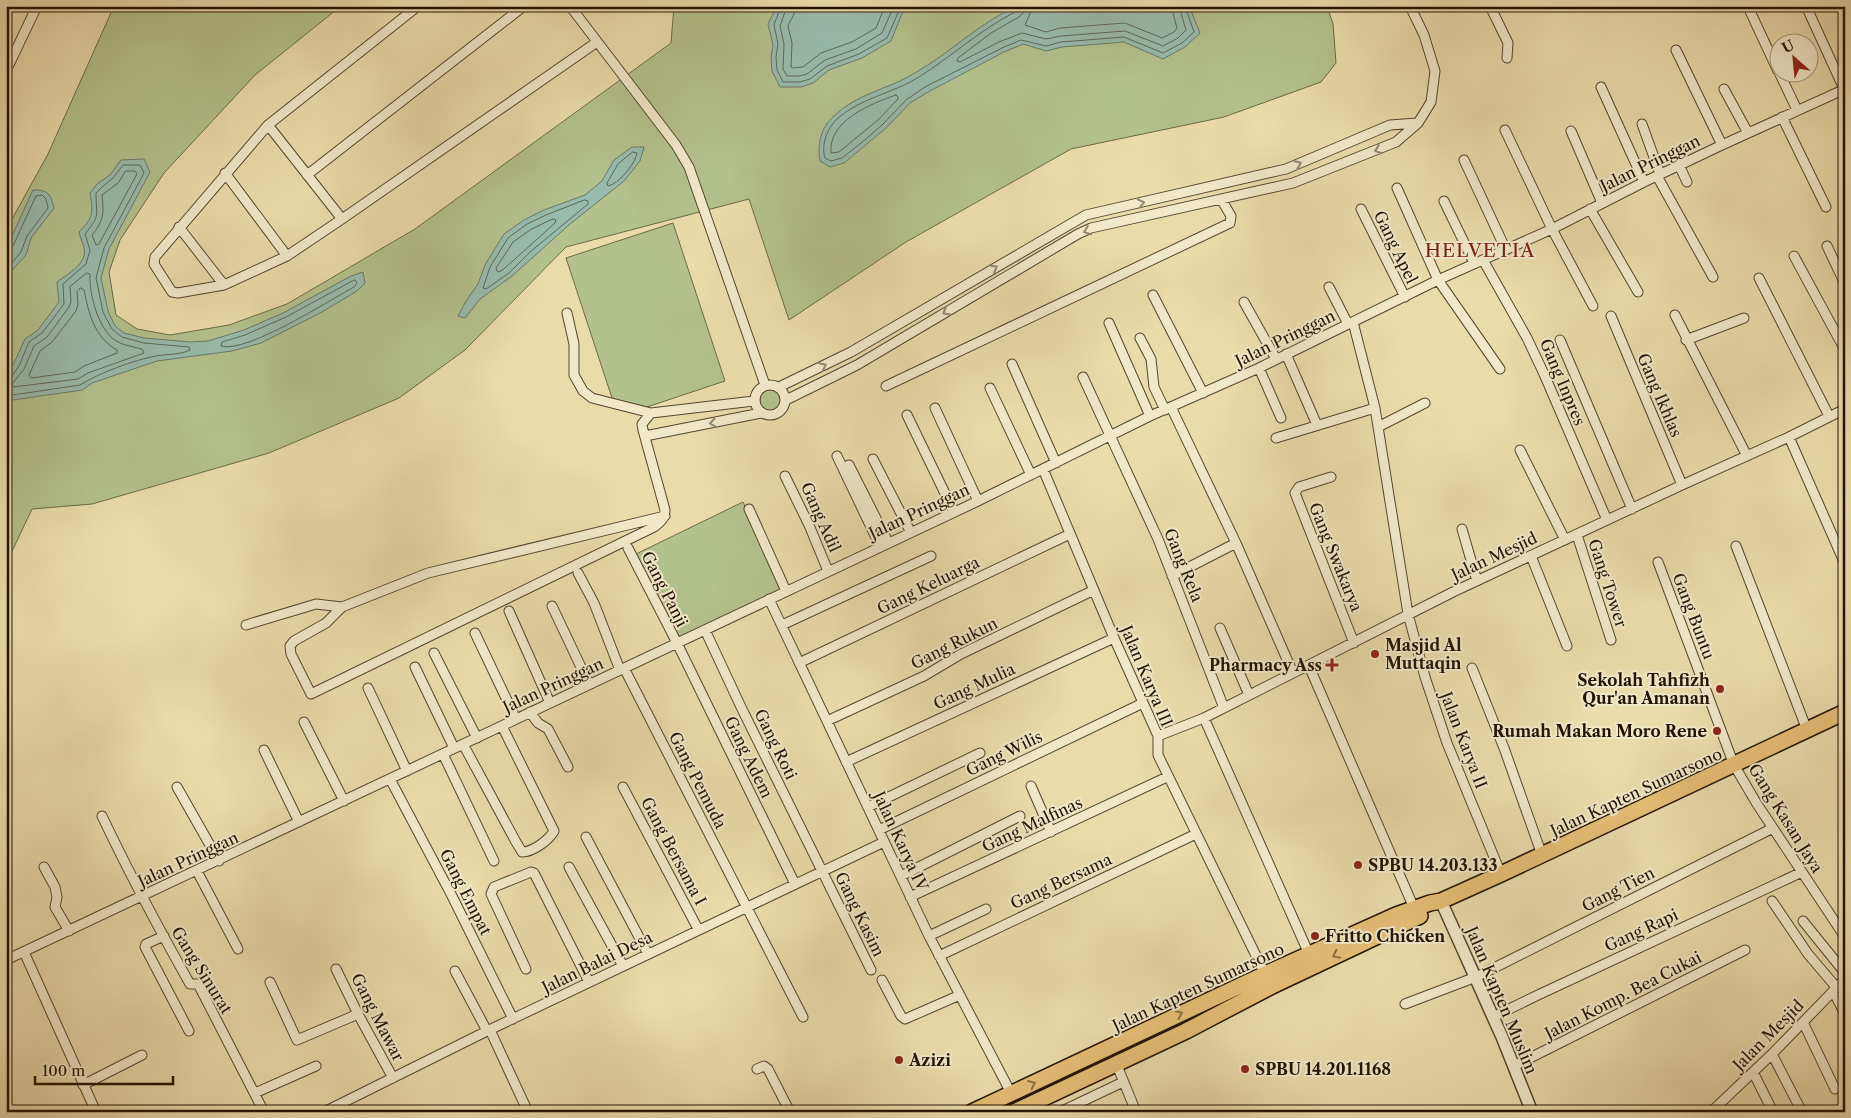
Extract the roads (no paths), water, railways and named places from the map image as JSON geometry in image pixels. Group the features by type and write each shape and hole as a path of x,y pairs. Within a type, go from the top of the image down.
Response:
{"highway":[{"name":"Jalan Kapten Sumarsono","path":"972,1112 1309,954 1414,908 1441,901 1502,874 1845,712"},
{"name":"Jalan Kapten Sumarsono","path":"1014,1112 1186,1031 1366,940 1433,910 1441,901"}],"street":[{"path":"6,71 37,6"},
{"path":"418,6 268,125 226,173 155,258 154,264 170,290 178,293 224,284 287,256 597,42"},
{"path":"307,175 524,6"},
{"path":"570,6 676,145 689,167 765,386"},
{"path":"786,400 856,365 1084,231 1292,183 1396,142 1418,123 1431,102 1435,71 1424,35 1410,6"},
{"path":"1490,6 1508,43 1507,58"},
{"path":"1806,6 1844,89"},
{"path":"1750,8 1768,48"},
{"path":"1676,50 1722,145"},
{"path":"1784,82 1797,110"},
{"path":"1601,87 1644,182"},
{"path":"1724,89 1748,133"},
{"name":"Jalan Pringgan","path":"6,960 219,861 910,531 978,501 1150,416 1259,368 1405,298 1438,280 1552,229 1679,165 1844,89"},
{"path":"1782,117 1826,208"},
{"path":"779,388 851,352 1086,215 1286,169 1390,126 1418,123"},
{"path":"1642,124 1659,175 1713,277"},
{"path":"268,125 342,219"},
{"path":"1505,130 1552,229 1593,306"},
{"path":"1571,131 1602,203"},
{"path":"1464,160 1506,250"},
{"path":"1679,165 1688,182"},
{"path":"226,173 287,256"},
{"path":"1397,188 1438,280 1500,369"},
{"path":"1166,198 1167,212"},
{"path":"886,386 1230,224 1231,216 1221,199"},
{"name":"Gang Inpres","path":"1444,200 1479,262 1527,338 1607,520"},
{"name":"Gang Apel","path":"1361,209 1405,298"},
{"path":"1590,209 1638,292"},
{"path":"179,227 224,284"},
{"path":"1827,246 1845,284"},
{"path":"1794,256 1845,350"},
{"path":"1759,278 1829,416"},
{"path":"965,285 972,296"},
{"name":"Jalan Karya II","path":"1329,287 1350,323 1375,408 1408,614 1425,677 1448,743 1502,874"},
{"path":"1153,296 1203,393"},
{"path":"1244,302 1276,359"},
{"path":"567,313 574,344 574,375 583,391 592,398 651,413 754,401"},
{"name":"Gang Ikhlas","path":"1611,316 1682,485"},
{"path":"1674,316 1747,456"},
{"path":"1686,340 1744,318"},
{"path":"1109,323 1150,416"},
{"path":"1140,338 1151,359 1154,387 1168,409 1236,543 1293,673"},
{"path":"1560,340 1632,509"},
{"path":"1286,354 1317,425"},
{"path":"1012,364 1056,463"},
{"path":"1259,368 1281,418"},
{"name":"Gang Rela","path":"1083,377 1158,539 1224,708"},
{"path":"770,385 779,388 785,395 786,400 783,409 775,415 765,415 755,406 754,401 757,392 765,386 770,385"},
{"path":"990,388 1031,475"},
{"path":"1378,427 1426,403"},
{"path":"935,408 978,501"},
{"path":"1276,438 1375,408"},
{"name":"Jalan Mesjid","path":"1158,736 1204,718 1408,614 1682,485 1789,437 1845,409"},
{"path":"651,413 642,424 665,510 665,516 660,523 311,694 291,654 290,646 294,641 326,623 342,607 428,573 665,516"},
{"path":"645,436 761,413"},
{"path":"907,415 954,512"},
{"path":"1789,437 1845,564"},
{"path":"1520,450 1565,540"},
{"path":"837,456 884,544"},
{"path":"873,459 910,531"},
{"path":"849,465 884,544"},
{"name":"Jalan Karya III","path":"1043,469 1114,638 1158,736 1158,755 1167,777 1265,974"},
{"name":"Gang Adil","path":"785,476 809,525 828,571"},
{"name":"Gang Swakarya","path":"1331,477 1299,487 1295,493 1354,643"},
{"path":"749,509 786,591"},
{"path":"1462,529 1477,581"},
{"name":"Gang Keluarga","path":"799,663 1070,534"},
{"name":"Gang Tower","path":"1576,535 1611,640"},
{"path":"1172,576 1236,543"},
{"path":"1736,546 1808,730"},
{"name":"Gang Panji","path":"628,548 677,643"},
{"path":"782,626 931,556"},
{"path":"1531,556 1567,646"},
{"name":"Gang Buntu","path":"1658,562 1734,765"},
{"name":"Gang Pemuda","path":"578,573 594,603 622,669 747,906 803,1017"},
{"name":"Gang Rukun","path":"827,721 924,676 961,654 1094,590"},
{"name":"Jalan Karya IV","path":"769,599 929,936 1011,1093"},
{"path":"246,625 316,604 342,607"},
{"path":"552,606 589,684"},
{"path":"509,612 550,703"},
{"path":"1220,628 1249,695"},
{"name":"Gang Roti","path":"704,630 822,872"},
{"path":"475,633 516,719"},
{"name":"Gang Mulia","path":"846,762 1114,638"},
{"name":"Gang Adem","path":"677,643 795,884"},
{"path":"434,653 477,738"},
{"path":"1308,666 1414,908"},
{"path":"415,667 522,852 527,852 549,839 554,830 502,726"},
{"path":"1472,668 1504,748 1542,855"},
{"path":"368,688 407,771"},
{"name":"Gang Wilis","path":"879,830 1143,704"},
{"path":"530,712 538,724 548,729 568,768"},
{"path":"1204,718 1309,954"},
{"path":"304,722 344,801"},
{"path":"264,750 299,822"},
{"path":"868,807 980,753"},
{"path":"443,754 494,861"},
{"name":"Gang Kasan Jaya","path":"1734,765 1845,937"},
{"name":"Gang Malfinas","path":"910,897 1167,777"},
{"name":"Gang Empat","path":"390,779 452,896 513,1019"},
{"name":"Gang Bersama I","path":"623,786 698,929"},
{"path":"1031,786 1051,832"},
{"path":"177,788 219,861"},
{"name":"Gang Sinurat","path":"102,816 128,870 190,984 198,984 264,1112"},
{"path":"900,876 1020,816"},
{"name":"Gang Tien","path":"1405,1004 1476,977 1773,828"},
{"name":"Gang Bersama","path":"939,956 1196,834"},
{"path":"586,837 648,954"},
{"name":"Jalan Balai Desa","path":"324,1112 488,1030 884,842"},
{"path":"44,867 55,887 57,897 55,907 69,932"},
{"path":"569,867 623,966"},
{"path":"197,871 238,949"},
{"path":"526,970 490,894 494,887 530,872 534,874 589,982"},
{"name":"Gang Kasim","path":"822,872 871,970"},
{"name":"Gang Rapi","path":"1493,1017 1538,994 1802,872"},
{"name":"Jalan Kapten Muslim","path":"1441,901 1476,977 1532,1112"},
{"path":"1772,901 1808,954 1835,989 1845,1014"},
{"path":"929,936 986,909"},
{"path":"1803,921 1845,973"},
{"path":"164,936 146,944 145,947 189,1032"},
{"path":"1808,954 1822,944"},
{"name":"Jalan Komp. Bea Cukai","path":"1514,1066 1745,950"},
{"path":"24,952 96,1112"},
{"name":"Gang Mawar","path":"336,970 393,1078"},
{"path":"454,971 488,1030 528,1112"},
{"name":"Jalan Mesjid","path":"1711,1112 1772,1054 1845,979"},
{"path":"882,980 901,1016 905,1019 960,995"},
{"path":"270,982 297,1040 358,1014"},
{"path":"1803,1022 1835,1089"},
{"path":"1772,1054 1802,1112"},
{"path":"83,1085 142,1056"},
{"path":"1116,1063 1136,1112"},
{"path":"255,1093 316,1066"},
{"path":"757,1069 764,1066 768,1069 790,1112"},
{"path":"1753,1072 1773,1112"},
{"path":"1060,1112 1123,1082"}],"water":[{"path":"777,6 907,6 891,41 862,58 829,70 813,83 801,87 780,87 772,71 771,57 773,45 768,24"},
{"path":"1017,6 1189,6 1200,33 1185,47 1163,59 1124,42 1062,47 1046,51 1023,44 1004,52 910,103 886,128 844,163 830,167 820,161 819,148 823,131 830,120 843,108 862,97 905,79 928,65 977,29"},
{"path":"632,147 644,147 640,161 624,181 570,224 512,276 480,299 465,318 458,316 478,284 485,265 504,234 524,220 544,210 585,195 602,181 614,160"},
{"path":"144,159 150,172 109,249 101,278 108,311 115,326 124,333 144,338 190,342 208,341 244,330 283,313 351,276 363,272 365,283 357,291 322,312 261,343 232,351 157,361 92,383 82,390 6,401 6,376 25,339 38,330 59,302 57,282 76,268 83,259 84,248 79,232 90,218 92,205 90,193 97,184 110,175 121,160"},
{"path":"33,190 46,192 54,208 31,238 26,255 6,277 6,249"}],"place":[{"name":"Masjid Al Muttaqin","path":"1375,654"},
{"name":"Pharmacy Ass","path":"1332,665"},
{"name":"Sekolah Tahfizh Qur'an Amanan","path":"1720,689"},
{"name":"Rumah Makan Moro Rene","path":"1717,731"},
{"name":"SPBU 14.203.133","path":"1358,865"},
{"name":"Fritto Chicken","path":"1315,936"},
{"name":"Azizi","path":"899,1060"},
{"name":"SPBU 14.201.1168","path":"1245,1069"}],"district":[{"name":"HELVETIA","path":"1480,250"}]}
